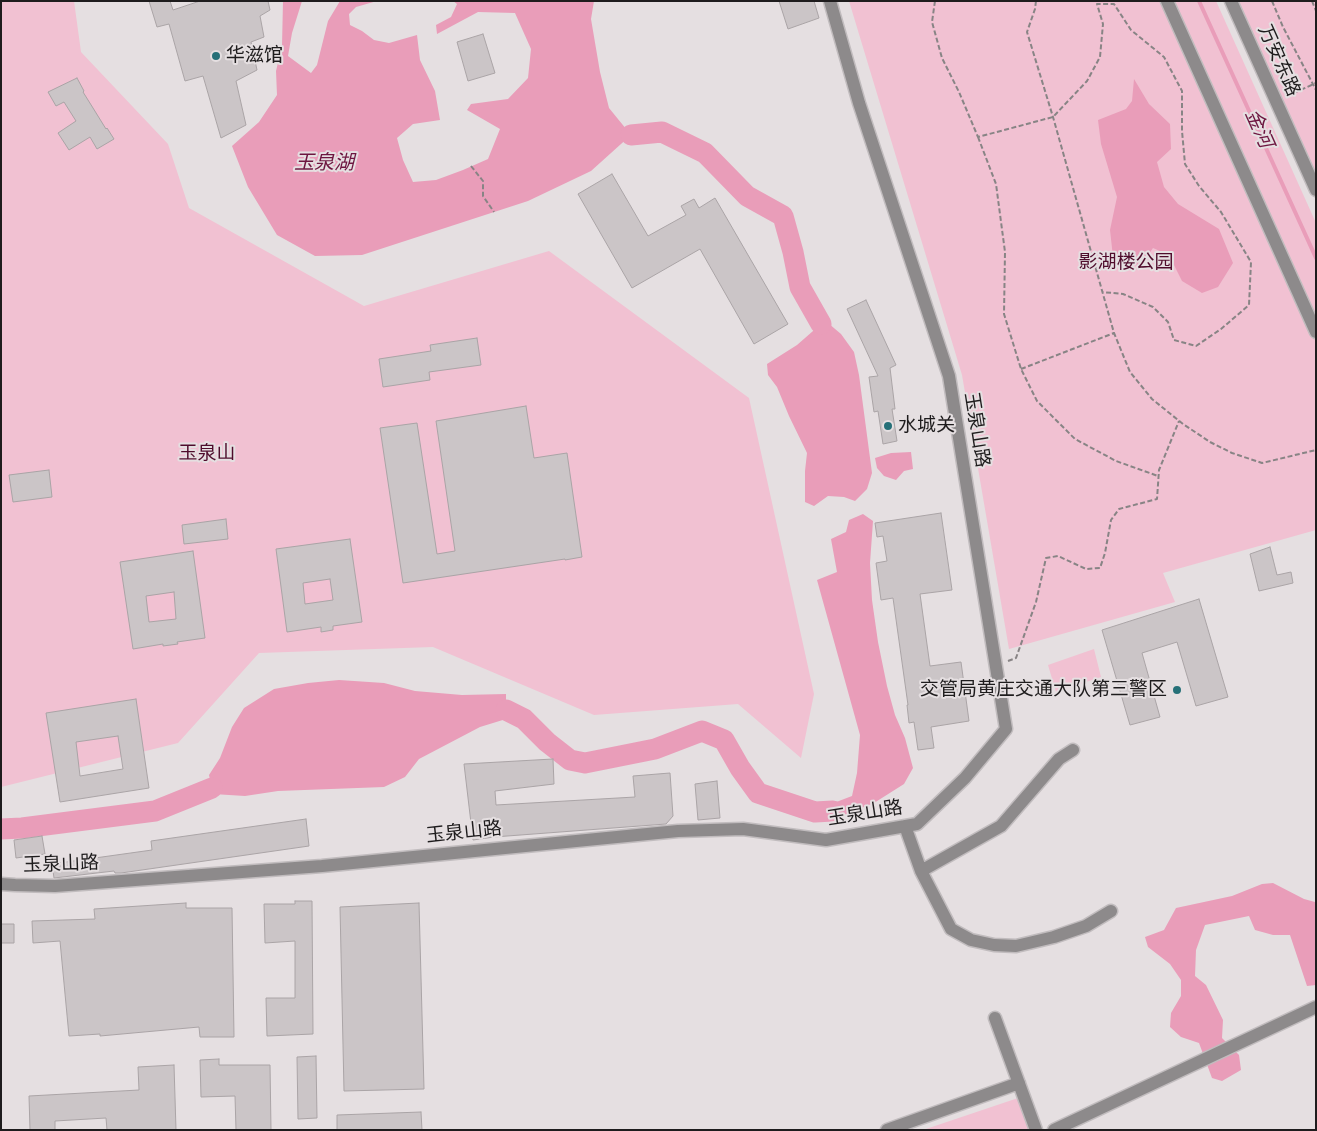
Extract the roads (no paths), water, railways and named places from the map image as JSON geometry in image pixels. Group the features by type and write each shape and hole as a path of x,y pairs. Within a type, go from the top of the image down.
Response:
{"street":[{"name":"玉泉山路","path":"1,884 55,886 322,866 678,831 743,829 826,840 917,824 965,778 1006,729 949,376 859,103 830,1"},
{"path":"1167,1 1316,332"},
{"name":"万安东路","path":"1231,1 1316,190"},
{"path":"921,871 1001,826 1059,759 1073,750"},
{"path":"905,826 921,871 950,929 971,940 994,945 1016,946 1054,937 1086,926 1111,911"},
{"path":"1054,1130 1316,1007"},
{"path":"995,1018 1036,1130"},
{"path":"887,1130 1019,1083"}],"water":[{"name":"玉泉湖","path":"283,1 302,1 292,33 288,56 311,73 317,65 328,21 340,1 377,1 356,7 349,14 350,25 374,40 389,43 417,35 420,60 435,91 440,120 413,124 397,138 403,160 413,182 436,180 488,159 500,129 467,110 471,104 508,99 528,78 531,49 515,13 478,12 437,34 436,25 451,17 457,4 453,1 594,1 591,19 600,72 609,108 631,135 591,171 528,201 362,255 315,256 277,235 248,187 232,146 259,122 277,95 276,71 282,46"},
{"path":"1134,79 1149,104 1170,124 1171,149 1157,162 1164,187 1178,204 1219,229 1233,263 1218,287 1202,293 1182,281 1169,255 1153,248 1140,267 1113,257 1110,230 1117,197 1101,144 1098,120 1126,109 1132,101"},
{"path":"828,323 841,334 854,352 859,375 872,473 867,489 855,501 844,497 828,496 814,506 805,502 807,453 777,387 768,375 767,364 797,345 821,324"},
{"path":"911,452 913,469 904,471 896,480 884,476 877,468 875,458 891,453"},
{"path":"863,514 873,521 870,563 872,600 878,642 895,715 905,738 913,768 904,784 874,803 834,817 831,804 852,796 857,773 860,735 817,580 837,572 831,539 846,532 849,520"},
{"path":"339,680 384,683 415,691 462,695 506,694 506,719 480,727 419,759 405,777 384,787 278,791 245,796 213,794 209,775 220,758 232,727 244,708 274,689"},
{"path":"1273,883 1304,899 1315,902 1316,900 1316,985 1307,986 1290,935 1273,935 1255,930 1249,916 1205,925 1196,950 1195,976 1206,985 1223,1020 1222,1038 1239,1055 1241,1070 1222,1081 1212,1078 1199,1043 1181,1037 1170,1027 1171,1013 1181,996 1181,980 1170,964 1148,947 1145,937 1164,930 1176,908 1232,896 1262,884"}],"waterway":[{"name":"金河","path":"1199,1 1316,258"},
{"path":"631,135 662,132 705,153 747,196 783,216 800,287 821,324"},
{"path":"506,710 524,719 547,742 570,760 585,763 655,749 702,731 724,740 740,768 758,793 815,812 833,811"},
{"path":"1,829 155,811 212,788"}],"place":[{"name":"华滋馆","path":"216,56"},
{"name":"水城关","path":"888,426"},
{"name":"交管局黄庄交通大队第三警区","path":"1177,690"}],"park label":[{"name":"影湖楼公园","path":"1126,263"},
{"name":"玉泉山","path":"207,454"}]}
